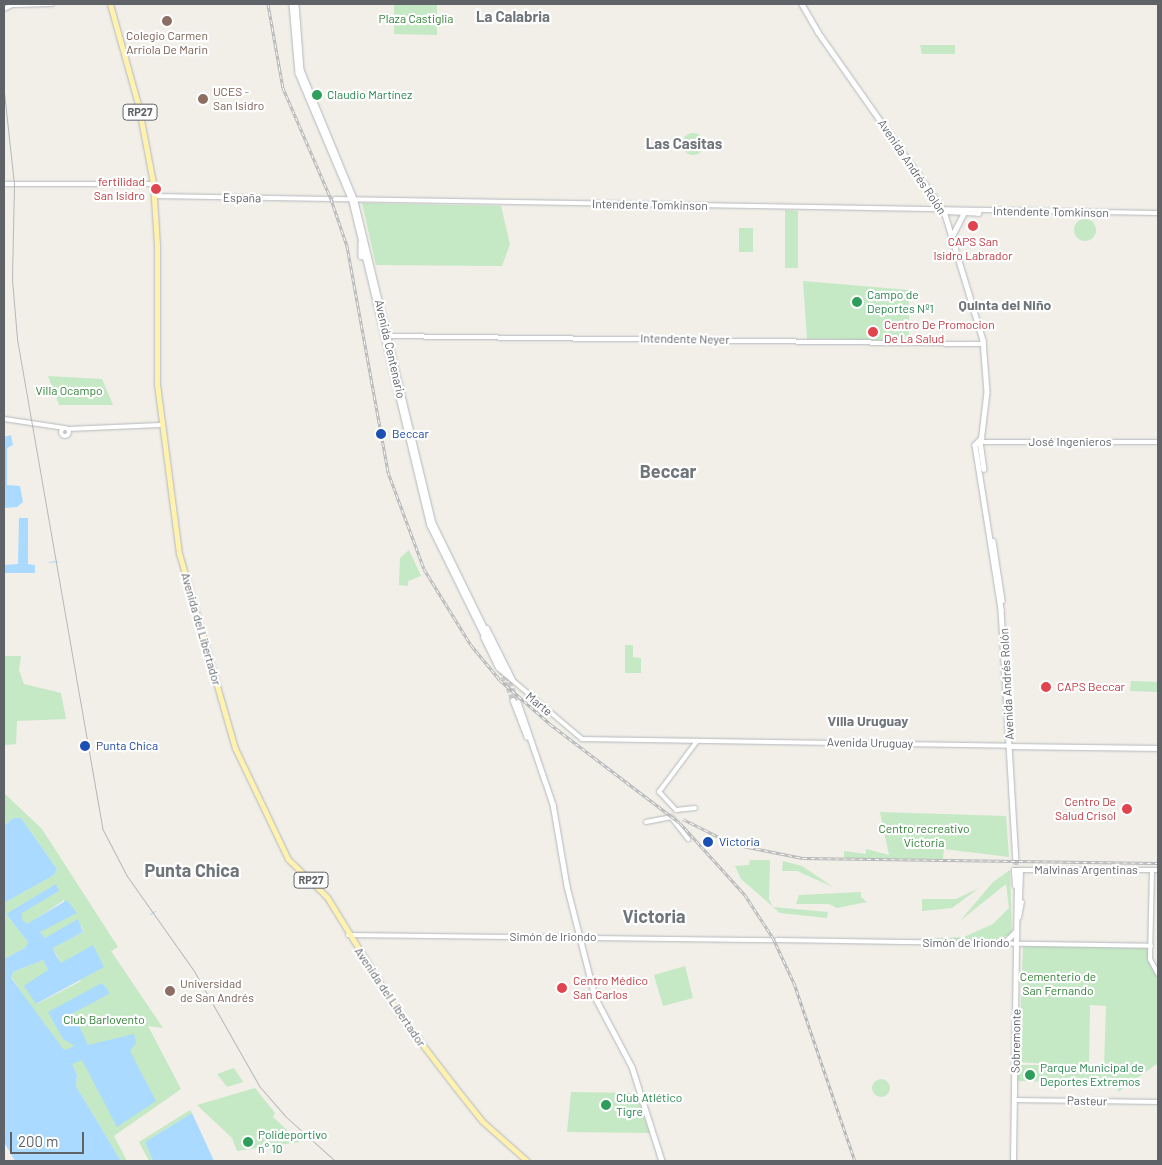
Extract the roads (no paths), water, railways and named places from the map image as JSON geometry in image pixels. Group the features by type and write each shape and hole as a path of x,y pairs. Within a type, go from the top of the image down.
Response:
{"main road":[{"name":"Avenida del Libertador","path":"110,4 138,104 155,196 160,425 179,552 235,748 280,847 292,864 321,888 399,1014 448,1078 482,1120 527,1161"},
{"name":"Avenida Centenario","path":"292,4 298,73 353,201 361,241 361,256 366,257"},
{"name":"Avenida Centenario","path":"296,4 301,70 353,201 433,523 476,614"},
{"name":"Avenida Andrés Rolón","path":"802,4 818,32 944,211 953,235 984,344 987,392 981,443 1001,610 1016,860"},
{"path":"953,235 963,214"},
{"path":"476,614 499,668"},
{"path":"476,614 506,673"},
{"path":"516,701 555,811 579,937 597,1003 632,1067 662,1161"},
{"name":"Avenida Uruguay","path":"1010,746 1158,748"},
{"name":"Sobremonte","path":"1013,1161 1018,943 1017,870"},
{"path":"1004,943 1015,935 1018,920"}],"street":[{"path":"4,9 12,5 52,4"},
{"path":"4,184 153,184"},
{"name":"España","path":"155,196 328,198"},
{"path":"335,199 353,201"},
{"name":"Intendente Tomkinson","path":"353,201 980,213 1158,213"},
{"name":"Intendente Tomkinson","path":"944,211 963,214 980,213"},
{"name":"Intendente Neyer","path":"385,336 984,344"},
{"path":"4,419 57,426 65,429 160,425"},
{"name":"José Ingenieros","path":"981,443 1158,442"},
{"path":"499,668 506,673"},
{"name":"Marte","path":"506,673 515,684 582,739"},
{"name":"Avenida Uruguay","path":"582,739 1010,746"},
{"path":"695,808 676,810 660,794 696,741"},
{"path":"646,822 671,816 688,839"},
{"name":"Malvinas Argentinas","path":"1017,870 1158,870"},
{"path":"1152,870 1150,959 1158,974"},
{"name":"Simón de Iriondo","path":"348,934 1150,946"},
{"name":"Pasteur","path":"1015,1100 1158,1102"}],"water":[{"path":"11,435 13,445 7,448 7,485 20,486 23,502 17,507 4,508 4,437"},
{"path":"19,518 28,518 28,564 35,565 35,573 4,573 4,565 18,564"},
{"path":"13,818 21,818 57,869 54,875 4,903 4,826"},
{"path":"56,884 59,891 22,913 22,919 27,924 67,900 77,913 40,932 45,938 78,919 83,932 53,948 56,955 61,963 93,945 104,967 36,1004 24,986 48,970 43,960 13,972 11,978 64,1050 75,1046 63,1039 48,1012 102,983 108,990 109,994 73,1013 88,1045 134,1034 136,1043 130,1051 156,1101 117,1127 82,1060 72,1064 77,1075 76,1086 121,1161 15,1161 4,1142 4,959 25,948 28,942 6,914"},
{"path":"192,1113 214,1161 153,1161 145,1142"}],"waterway":[{"path":"49,562 57,561"},
{"path":"150,914 155,911"}],"tunnel":[{"path":"501,670 513,700"},
{"path":"507,676 518,702"},
{"path":"1016,860 1017,872"}],"tram line":[{"path":"4,92 14,184 12,279 17,339 102,828 127,876 194,971 260,1087 284,1115 335,1161"}],"railway":[{"path":"268,4 283,88 331,199 347,246 388,472 424,569 471,645 500,680 550,724 680,823 745,895 773,938 794,983 855,1161"},
{"path":"683,819 733,844 803,858 1158,863"}],"place":[{"name":"Colegio Carmen Arriola De Marin","path":"167,21"},
{"name":"Claudio Martínez","path":"317,95"},
{"name":"UCES - San Isidro","path":"203,99"},
{"name":"fertilidad San Isidro","path":"156,189"},
{"name":"CAPS San Isidro Labrador","path":"973,226"},
{"name":"Campo de Deportes Nº1","path":"857,302"},
{"name":"Centro De Promocion De La Salud","path":"873,332"},
{"name":"Beccar","path":"381,434"},
{"name":"CAPS Beccar","path":"1046,687"},
{"name":"Punta Chica","path":"85,746"},
{"name":"Centro De Salud Crisol","path":"1127,809"},
{"name":"Victoria","path":"708,842"},
{"name":"Centro Médico San Carlos","path":"562,988"},
{"name":"Universidad de San Andrés","path":"170,991"},
{"name":"Parque Municipal de Deportes Extremos","path":"1030,1075"},
{"name":"Club Atlético Tigre","path":"606,1105"},
{"name":"Polideportivo n° 10","path":"248,1142"}],"district":[{"name":"La Calabria","path":"513,17"},
{"name":"Las Casitas","path":"684,144"},
{"name":"Quinta del Niño","path":"1005,305"},
{"name":"Beccar","path":"668,471"},
{"name":"Villa Uruguay","path":"868,721"},
{"name":"Punta Chica","path":"192,870"},
{"name":"Victoria","path":"654,916"}],"park label":[{"name":"Plaza Castiglia","path":"416,19"},
{"name":"Villa Ocampo","path":"69,391"},
{"name":"Centro recreativo Victoria","path":"924,836"},
{"name":"Cementerio de San Fernando","path":"1058,984"},
{"name":"Club Barlovento","path":"104,1020"}]}
